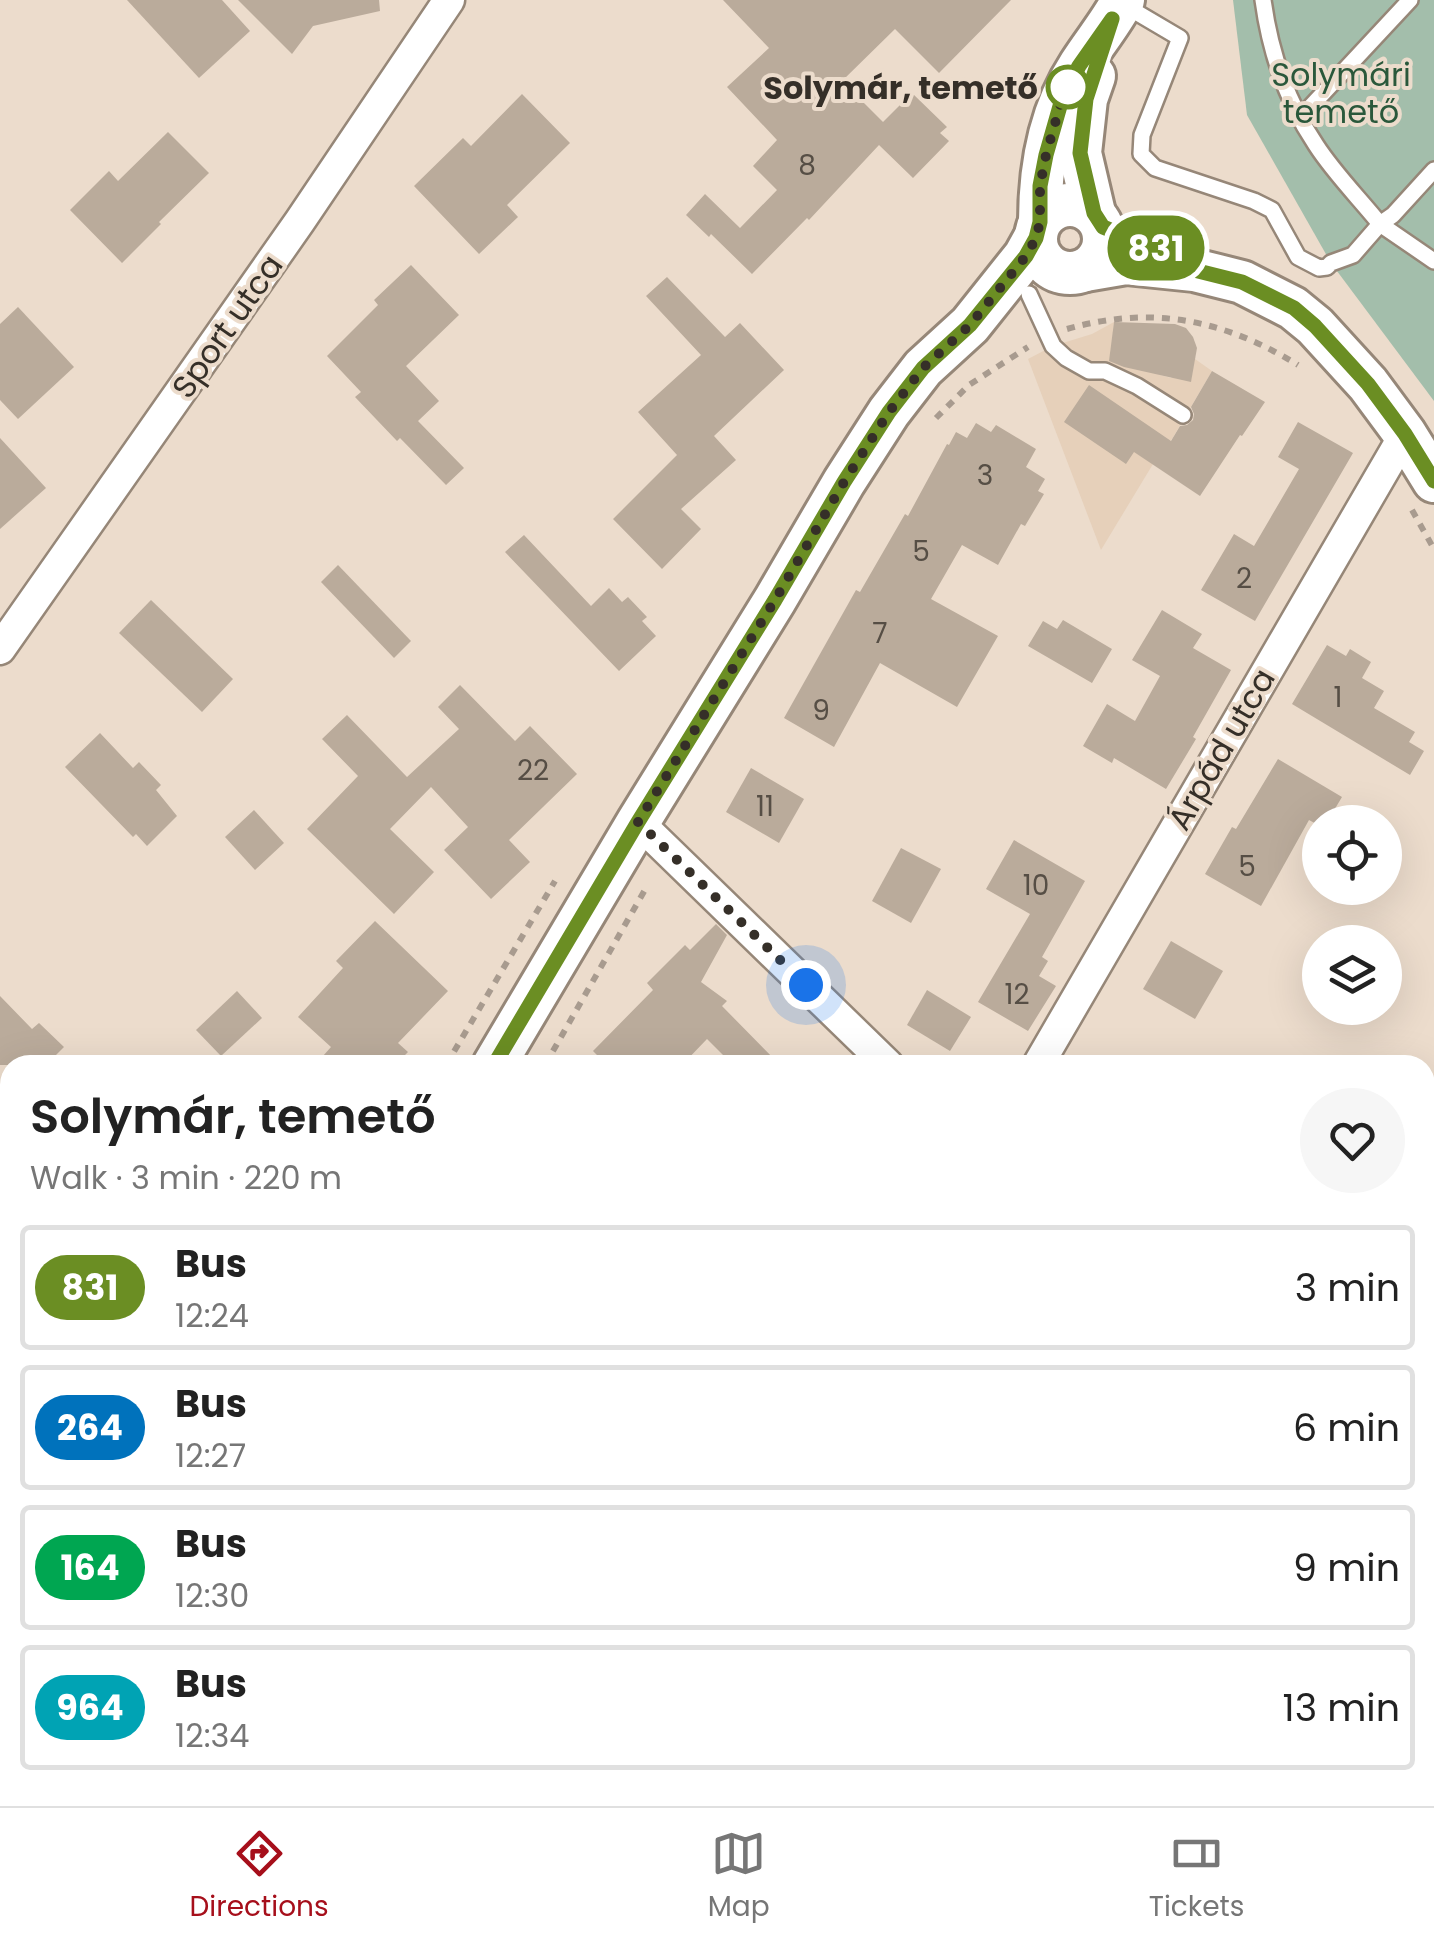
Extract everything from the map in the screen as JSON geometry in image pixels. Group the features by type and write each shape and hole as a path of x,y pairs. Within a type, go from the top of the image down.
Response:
{"main road":[{"path":"970,325 1098,260 1104,244 1080,153 1086,99 1119,8"},
{"path":"1119,8 1079,66 1062,99 1042,170 1039,255 1051,268 1076,272 1126,263 1194,270 1242,282 1294,308 1368,384 1396,449 1434,481"},
{"path":"501,1055 653,836 775,600 889,412 923,368 970,325 1026,256 1050,210 1065,204 1080,205 1098,220 1194,270"}],"street":[{"name":"Sport utca","path":"0,648 290,236 449,0"},
{"name":"Árpád utca","path":"1044,1055 1396,449"},
{"path":"653,836 878,1055"}],"lane":[{"path":"1263,0 1267,32 1282,82 1316,146 1380,224 1434,260"},
{"path":"1300,118 1410,0"},
{"path":"1119,8 1180,38 1142,135 1141,154 1154,168 1272,210 1298,258 1326,268 1353,255 1434,170"},
{"path":"1029,294 1053,346 1066,358 1089,371 1105,372 1137,386 1183,415"}],"path":[{"path":"930,424 969,385 1001,362 1066,329 1127,316 1213,325 1271,349 1309,372"},
{"path":"1396,449 1434,549"},
{"path":"549,1055 653,836"}],"shaded area":[{"path":"1114,322 1112,343 1160,375 1171,378 1195,359 1212,371 1101,550 1028,359"}],"green space":[{"name":"Solymári temető","path":"1233,0 1434,0 1434,401 1331,263 1247,115"}],"building":[{"path":"127,0 222,0 250,31 199,78"},
{"path":"238,0 379,0 380,11 313,26 292,54"},
{"path":"723,0 1011,0 939,73 895,29 842,81 883,122 912,93 947,127 940,133 949,141 913,178 879,145 752,274 686,215 705,194 740,228 777,190 753,166 777,140 727,87 769,48"},
{"path":"522,94 570,143 507,205 518,217 479,254 414,186 463,138 471,146"},
{"path":"168,132 209,173 122,263 70,210 109,171 118,181"},
{"path":"411,265 459,315 406,366 439,401 418,421 464,468 446,485 355,397 361,392 327,356 378,305 374,300"},
{"path":"667,277 725,337 740,323 784,370 714,436 736,460 681,509 701,529 662,569 613,519 677,455 638,412 701,355 646,296"},
{"path":"18,307 74,367 18,419 0,400 0,324"},
{"path":"1114,322 1175,324 1186,328 1197,348 1191,382 1109,361"},
{"path":"1212,371 1265,402 1200,496 1134,452 1126,464 1064,422 1089,385 1171,441 1180,426 1193,420 1191,407"},
{"path":"1298,422 1353,453 1255,621 1201,590 1234,534 1254,546 1299,469 1278,457"},
{"path":"976,423 991,432 996,425 1036,449 1026,467 1045,479 1038,491 1044,494 998,565 962,545 931,599 998,636 957,707 880,663 834,747 784,718 856,590 860,592 905,514 908,516 947,444 956,432 967,438"},
{"path":"0,438 46,488 0,529"},
{"path":"524,535 591,606 609,588 622,602 628,597 647,617 642,621 656,636 619,671 505,552"},
{"path":"338,565 411,641 394,658 321,582"},
{"path":"151,600 233,679 202,712 119,633"},
{"path":"1162,610 1202,634 1193,648 1231,670 1166,789 1114,758 1112,763 1083,746 1107,704 1135,721 1160,676 1132,660"},
{"path":"1063,620 1112,649 1092,683 1028,646 1043,621 1057,629"},
{"path":"1327,645 1346,656 1350,649 1371,662 1362,678 1384,691 1374,708 1415,732 1409,742 1424,751 1410,775 1292,704"},
{"path":"460,685 515,741 530,726 577,774 509,840 530,862 491,899 444,850 468,827 431,787 390,829 434,872 394,914 307,829 358,776 322,739 347,715 407,777 459,729 438,707"},
{"path":"100,733 133,768 139,762 161,785 156,790 177,816 147,846 136,834 133,837 65,767"},
{"path":"1278,759 1342,797 1337,805 1302,805 1302,833 1261,906 1205,874 1232,827 1236,829"},
{"path":"751,768 804,799 779,843 726,812"},
{"path":"254,810 284,843 255,870 225,837"},
{"path":"1014,840 1085,881 1042,957 1048,961 1039,976 1056,986 1028,1031 978,1002 1030,914 986,889"},
{"path":"901,848 941,869 911,923 872,901"},
{"path":"375,921 448,991 398,1043 408,1052 405,1055 324,1055 331,1047 298,1017 343,968 336,961"},
{"path":"716,924 727,935 701,982 727,1001 722,1006 770,1055 723,1055 707,1039 692,1055 597,1055 593,1051 653,990 647,983 685,945 690,950"},
{"path":"1171,941 1223,971 1195,1019 1143,989"},
{"path":"927,990 971,1017 950,1051 907,1025"},
{"path":"237,991 262,1018 222,1055 196,1030"},
{"path":"0,996 32,1029 39,1023 64,1047 56,1055 0,1055"}],"bus line":[{"name":"831","path":"500,1055 889,412 923,368 970,325 1026,256 1040,222 1040,186 1062,99 1079,66 1112,19 1086,99 1080,153 1094,213 1103,227 1167,253 1194,270 1242,282 1294,308 1368,384 1434,481"}],"place":[{"name":"Solymár, temető","path":"1068,87"}],"route":[{"path":"806,985 638,822 889,412 923,368 970,325 1026,256 1040,222 1040,186 1046,155 1068,87"}]}
